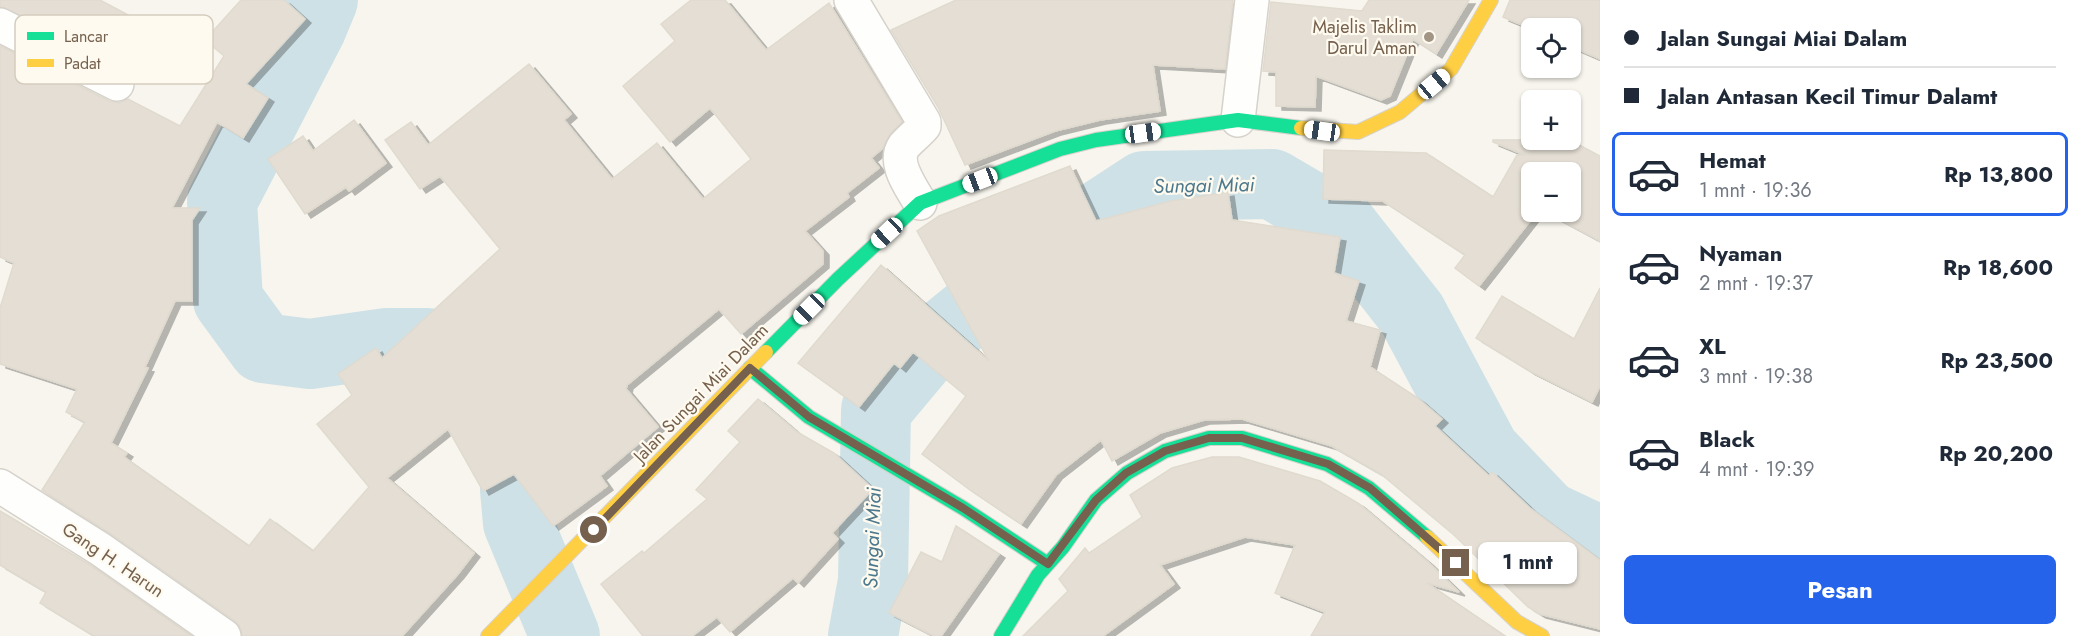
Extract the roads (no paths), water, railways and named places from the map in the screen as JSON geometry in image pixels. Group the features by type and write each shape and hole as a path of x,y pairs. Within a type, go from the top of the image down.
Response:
{"street":[{"path":"851,0 924,122 924,126 904,147 900,155 901,166 920,202"},
{"path":"1238,120 1252,0"},
{"name":"Jalan Sungai Miai Dalam","path":"488,636 838,279 920,202 1060,149 1096,140 1238,120 1322,131 1358,132 1400,112 1451,69 1491,0"},
{"path":"0,26 15,33"},
{"path":"750,368 809,417 963,508 1048,564"},
{"path":"1001,636 1038,575 1096,500 1126,473 1165,451 1209,438 1242,438 1328,464 1370,488 1441,548 1517,622 1542,636"},
{"name":"Gang H. Harun","path":"0,486 100,549 224,636"}],"waterway":[{"path":"323,0 311,29 222,201 228,300 263,348 310,354 387,343 428,343 476,400 519,467 515,490 518,523 565,636"},
{"name":"Sungai Miai","path":"863,636 873,581 876,410 932,343 1049,248 1144,186 1272,184 1342,225 1412,314 1485,451 1547,516 1600,541"}],"place":[{"name":"Majelis Taklim Darul Aman","path":"1429,37"}]}
